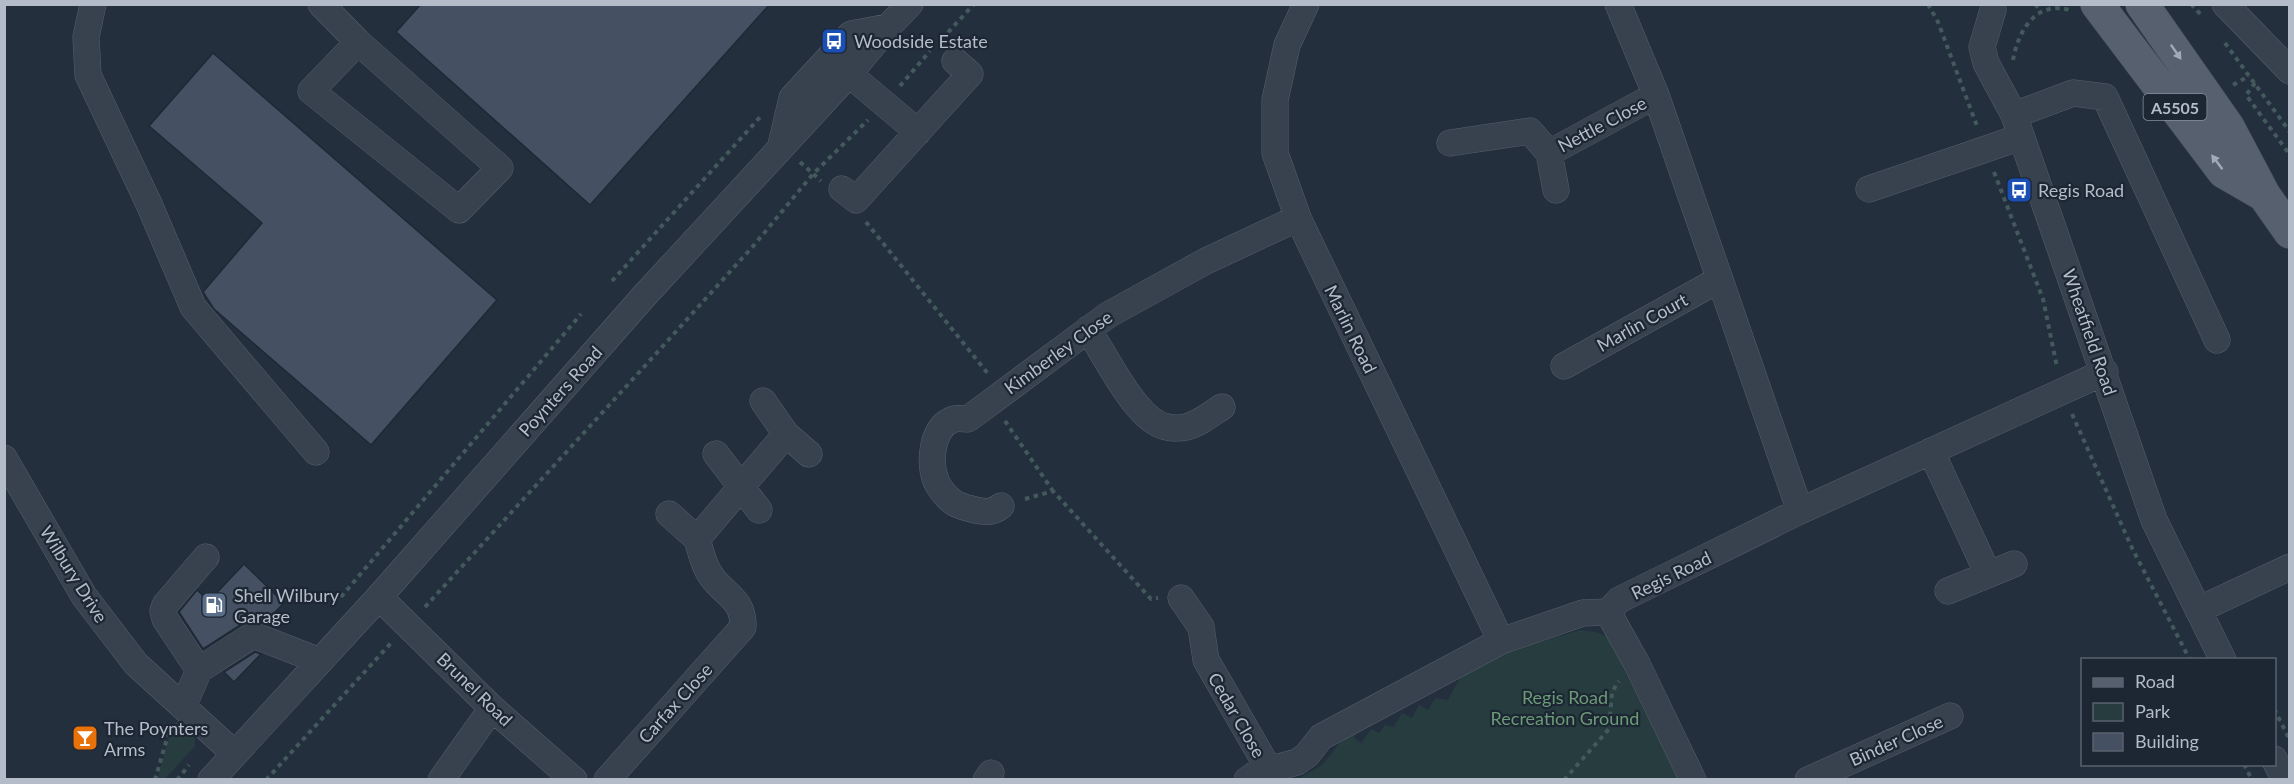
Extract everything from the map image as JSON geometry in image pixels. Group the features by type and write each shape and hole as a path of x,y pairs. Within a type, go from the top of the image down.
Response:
{"main road":[{"name":"A5505","path":"2142,4 2228,128 2264,195 2289,232"},
{"name":"A5505","path":"2084,8 2224,172 2264,195"}],"street":[{"path":"93,4 86,37 88,75 149,204 193,307 316,452"},
{"path":"321,4 358,42 500,168 459,210 311,91 358,42"},
{"name":"Poynters Road","path":"212,780 379,597 556,394 781,145 849,74 910,4"},
{"name":"Marlin Road","path":"1306,4 1287,45 1275,100 1275,153 1298,218 1501,641"},
{"path":"1618,4 1656,95 1800,511"},
{"path":"2225,4 2289,71"},
{"name":"Wheatfield Road","path":"1994,6 1982,46 1986,63 2018,126 2154,520 2222,658"},
{"path":"781,145 792,98 851,34 888,27"},
{"path":"849,195 918,132 970,74 955,60"},
{"path":"849,74 918,132"},
{"path":"1869,189 1985,149 2073,93 2105,97 2217,340"},
{"name":"Nettle Close","path":"1549,153 1656,95"},
{"name":"Nettle Close","path":"1450,143 1530,131 1549,153 1556,190"},
{"name":"Kimberley Close","path":"1001,506 988,513 962,507 953,502 936,482 932,455 939,432 953,419 968,418 1108,315 1206,261 1298,218"},
{"name":"Marlin Court","path":"1564,366 1720,279"},
{"path":"1088,329 1138,408 1155,423 1168,428 1185,427 1197,423 1222,407"},
{"name":"Regis Road","path":"1608,612 1619,600 1800,511 2104,372"},
{"path":"763,401 786,434 809,454"},
{"path":"669,514 697,539 786,434"},
{"path":"1931,451 1988,574"},
{"path":"716,454 759,510"},
{"name":"Wilbury Drive","path":"4,458 84,596 136,664 235,754"},
{"name":"Carfax Close","path":"607,780 743,627 743,614 739,605 708,573 697,539"},
{"path":"199,670 165,619 163,611 165,605 206,557"},
{"path":"1948,591 2014,564"},
{"path":"2198,610 2289,567"},
{"name":"Brunel Road","path":"379,597 492,708 574,780"},
{"name":"Cedar Close","path":"1181,598 1201,627 1206,660 1257,773"},
{"path":"1257,773 1297,762 1307,755 1321,737 1501,641 1583,613 1608,612 1637,664 1693,780"},
{"path":"180,704 199,670 253,635 320,661"},
{"path":"441,780 492,708"},
{"name":"Binder Close","path":"1808,780 1950,716"},
{"path":"2276,763 2285,780"}],"path":[{"path":"266,780 724,279 813,174 884,103 974,4"},
{"path":"1928,4 1938,22 2043,299 2059,375"},
{"path":"2035,4 2041,11"},
{"path":"2015,68 2013,59 2017,38 2027,22 2041,11 2061,7 2084,8"},
{"path":"2222,39 2289,132"},
{"path":"2225,89 2249,76"},
{"path":"2254,83 2246,95 2289,155"},
{"path":"612,281 766,111"},
{"path":"849,195 860,215 997,397 1053,491 1151,599 1181,598"},
{"path":"338,601 581,314"},
{"path":"2071,412 2132,548 2189,658"},
{"path":"1001,506 1053,491"},
{"path":"1564,780 1609,729 1612,692 1625,673"},
{"path":"155,780 180,704"},
{"path":"2276,713 2289,738"},
{"path":"2245,766 2252,780"}],"green space":[{"name":"Regis Road Recreation Ground","path":"1580,630 1610,637 1682,780 1296,780 1322,765 1348,733 1360,726 1354,738 1361,743 1371,729 1379,733 1385,725 1394,727 1402,713 1412,718 1419,705 1428,710 1435,698 1448,700 1461,676 1489,658"},
{"path":"179,720 195,739 195,746 165,779 160,779 158,777 172,726"}],"building":[{"path":"421,4 770,4 590,205 396,32"},
{"path":"213,53 497,300 371,445 214,309 203,292 262,223 149,126"},
{"path":"244,564 284,603 264,623 252,620 245,622 203,649 179,612 197,590 209,601"},
{"path":"255,652 261,654 234,682 224,672"}],"place":[{"name":"Woodside Estate","path":"834,41"},
{"name":"Regis Road","path":"2019,190"},
{"name":"Shell Wilbury Garage","path":"214,605"},
{"name":"The Poynters Arms","path":"85,738"}]}
